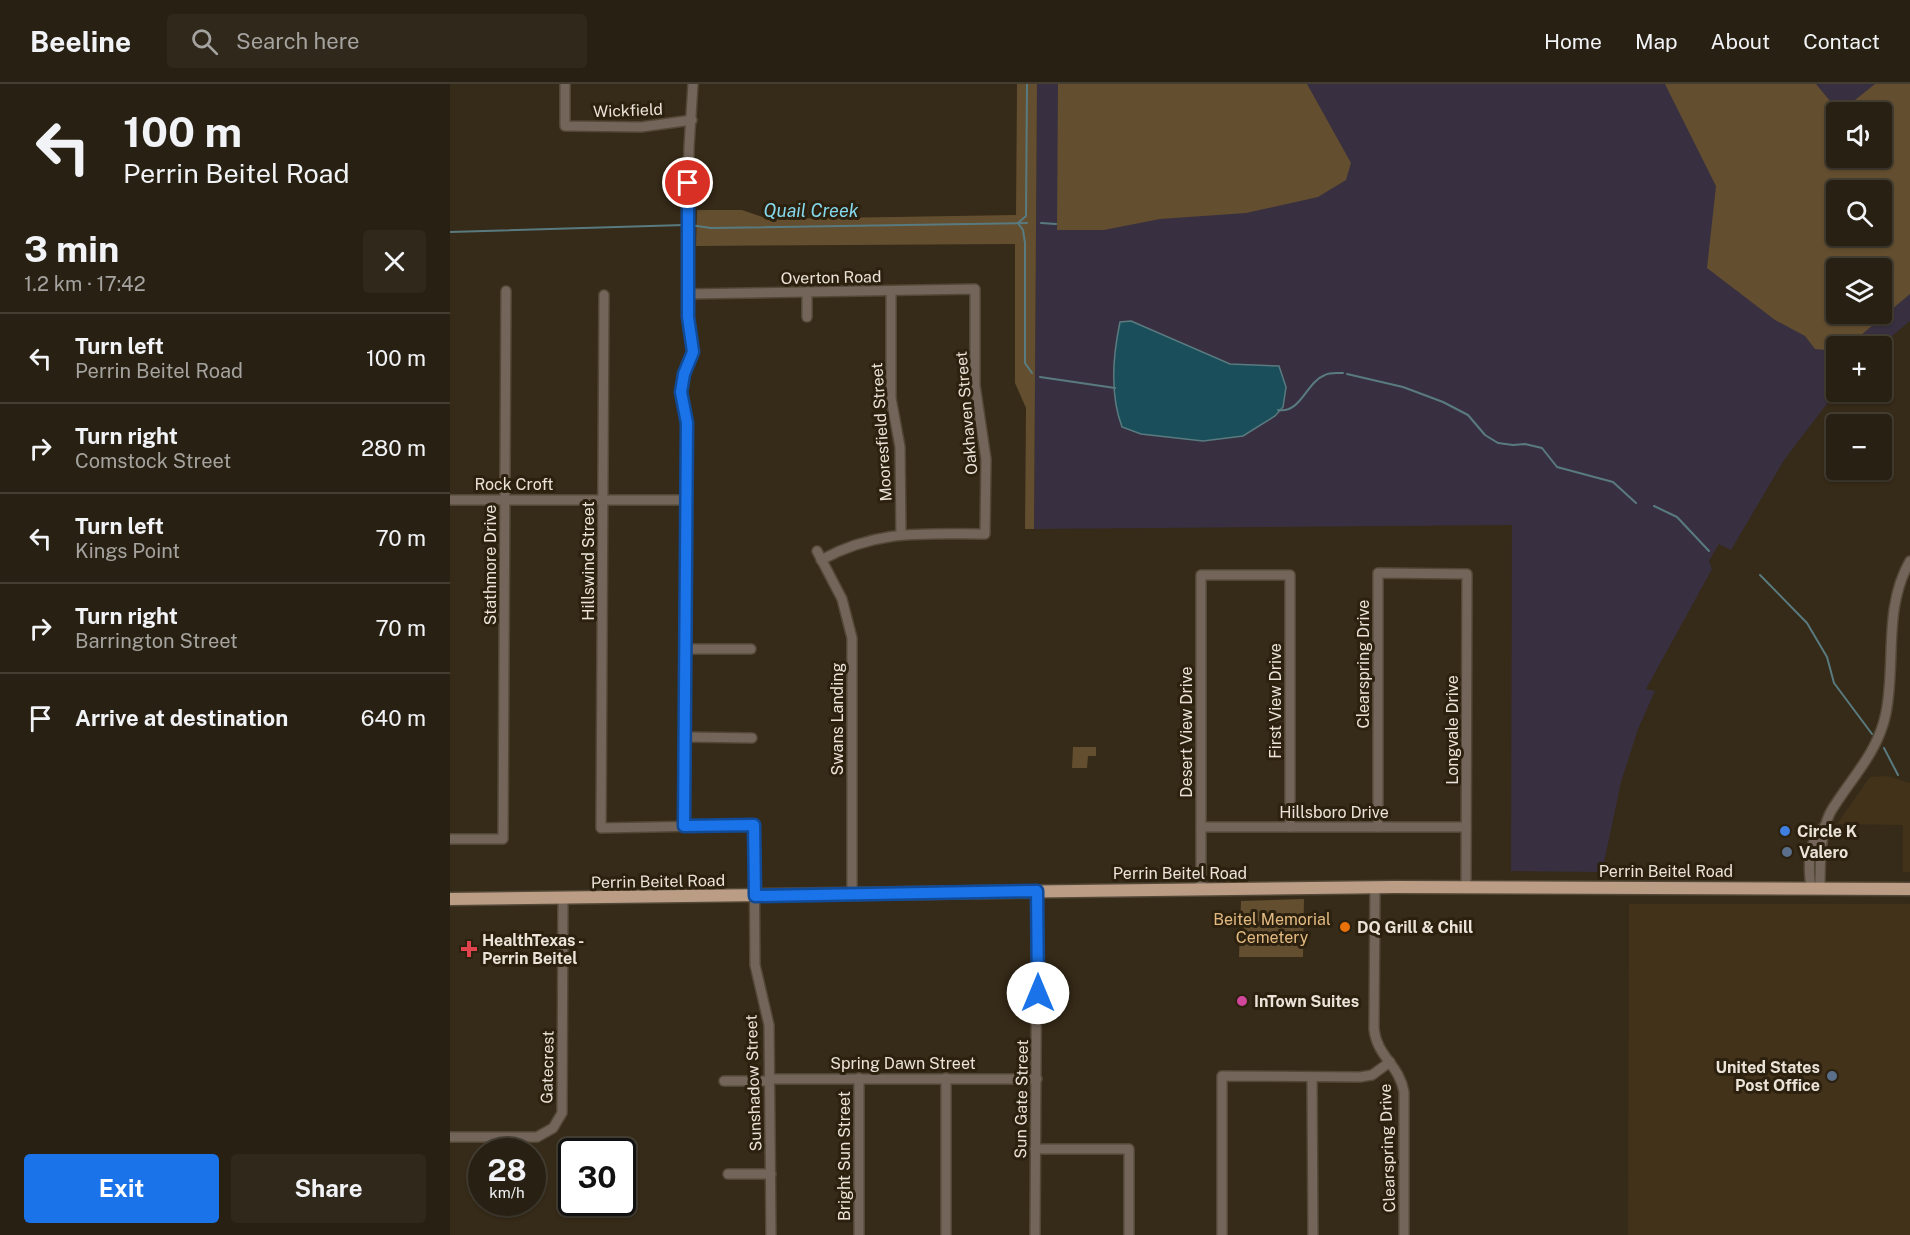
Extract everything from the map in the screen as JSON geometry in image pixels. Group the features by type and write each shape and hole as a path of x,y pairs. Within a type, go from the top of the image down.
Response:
{"main road":[{"name":"Perrin Beitel Road","path":"450,899 1466,887 1910,889"}],"street":[{"name":"Wickfield","path":"565,84 565,126 641,127 692,120"},
{"path":"684,826 687,423 681,392 684,374 693,352 688,294 688,147 692,120 693,84"},
{"name":"Overton Road","path":"688,294 975,290"},
{"name":"Oakhaven Street","path":"901,535 985,534 987,477 975,385 975,290"},
{"name":"Stathmore Drive","path":"450,839 503,839 506,291"},
{"name":"Mooresfield Street","path":"891,291 891,398 900,447 901,535"},
{"path":"807,292 807,317"},
{"name":"Hillswind Street","path":"604,295 601,828 684,826"},
{"name":"Rock Croft","path":"450,500 687,500"},
{"name":"Swans Landing","path":"852,895 852,638 842,599 819,555 868,539 901,535"},
{"path":"1816,888 1809,873 1811,847 1818,832 1825,826 1832,809 1865,764 1881,730 1886,713 1892,624 1897,594 1910,561"},
{"name":"Clearspring Drive","path":"1378,827 1378,573 1467,574"},
{"name":"Longvale Drive","path":"1466,887 1467,574"},
{"name":"Desert View Drive","path":"1201,889 1201,575 1290,575"},
{"name":"First View Drive","path":"1290,575 1290,827"},
{"path":"685,649 751,649"},
{"path":"685,737 752,738"},
{"name":"Sunshadow Street","path":"684,826 754,825 755,965 769,1025 771,1235"},
{"name":"Hillsboro Drive","path":"1201,827 1466,827"},
{"name":"Clearspring Drive","path":"1375,888 1374,1029 1377,1045 1401,1077 1404,1092 1404,1235"},
{"name":"Sun Gate Street","path":"1035,1235 1037,891"},
{"name":"Gatecrest","path":"450,1137 537,1137 547,1133 558,1122 562,1113 563,898"},
{"path":"1222,1235 1222,1077 1372,1075 1390,1062"},
{"path":"1312,1077 1312,1235"},
{"name":"Spring Dawn Street","path":"724,1082 859,1078 1037,1079"},
{"name":"Bright Sun Street","path":"859,1078 859,1235"},
{"path":"945,1078 946,1235"},
{"path":"1035,1149 1129,1149 1129,1235"},
{"path":"728,1174 771,1174"}],"shaded area":[{"path":"1037,84 1910,84 1910,321 1892,336 1826,336 1826,402 1828,402 1784,460 1731,550 1719,544 1709,561 1712,569 1646,689 1655,691 1638,729 1621,782 1602,872 1511,871 1512,525 1034,529"},
{"path":"1887,776 1910,783 1910,872 1903,872 1903,825 1837,824 1870,777"},
{"path":"1629,904 1910,904 1910,1235 1628,1235"}],"green space":[{"path":"1017,84 1037,84 1034,529 1025,529 1026,408 1015,383 1015,244 696,246 697,210 742,210 768,219 1016,215"},
{"path":"1058,84 1307,84 1351,163 1346,180 1318,197 1246,213 1160,219 1104,230 1057,230"},
{"path":"1665,84 1816,84 1831,102 1826,102 1826,168 1892,168 1892,102 1852,102 1875,84 1910,84 1910,294 1892,309 1892,258 1826,258 1826,324 1874,324 1860,336 1826,336 1826,350 1815,349 1805,336 1775,320 1707,268 1716,186"},
{"path":"1073,747 1096,747 1096,756 1088,756 1087,768 1072,768"},
{"name":"Beitel Memorial Cemetery","path":"1304,899 1303,957 1239,957 1241,901"}],"water":[{"path":"1131,321 1230,364 1279,366 1286,387 1283,407 1275,416 1243,436 1203,441 1141,434 1122,427 1114,388 1114,361 1120,322"}],"waterway":[{"path":"1018,223 1026,216 1027,84"},
{"name":"Quail Creek","path":"1018,223 1023,230 1025,243 1025,363 1032,373"},
{"name":"Quail Creek","path":"690,225 711,228 1027,223"},
{"path":"1041,223 1056,224"},
{"name":"Quail Creek","path":"450,232 684,225"},
{"name":"Quail Creek","path":"1278,410 1286,410 1298,403 1318,379 1329,373 1343,373"},
{"name":"Quail Creek","path":"1347,374 1403,387 1443,402 1468,415 1485,435 1498,443 1525,444 1542,448 1557,467 1613,482 1636,503"},
{"name":"Quail Creek","path":"1040,377 1115,388"},
{"name":"Quail Creek","path":"1654,506 1677,517 1709,551"},
{"name":"Quail Creek","path":"1760,575 1807,623 1827,657 1834,683 1872,734"},
{"name":"Quail Creek","path":"1884,748 1898,775"}],"place":[{"name":"Circle K","path":"1785,831"},
{"name":"Valero","path":"1787,852"},
{"name":"DQ Grill & Chill","path":"1345,927"},
{"name":"HealthTexas - Perrin Beitel","path":"469,949"},
{"name":"InTown Suites","path":"1242,1001"},
{"name":"United States Post Office","path":"1832,1076"}],"route":[{"path":"688,183 688,317 693,352 681,382 687,423 684,826 754,825 755,896 1037,891 1038,993"}]}
